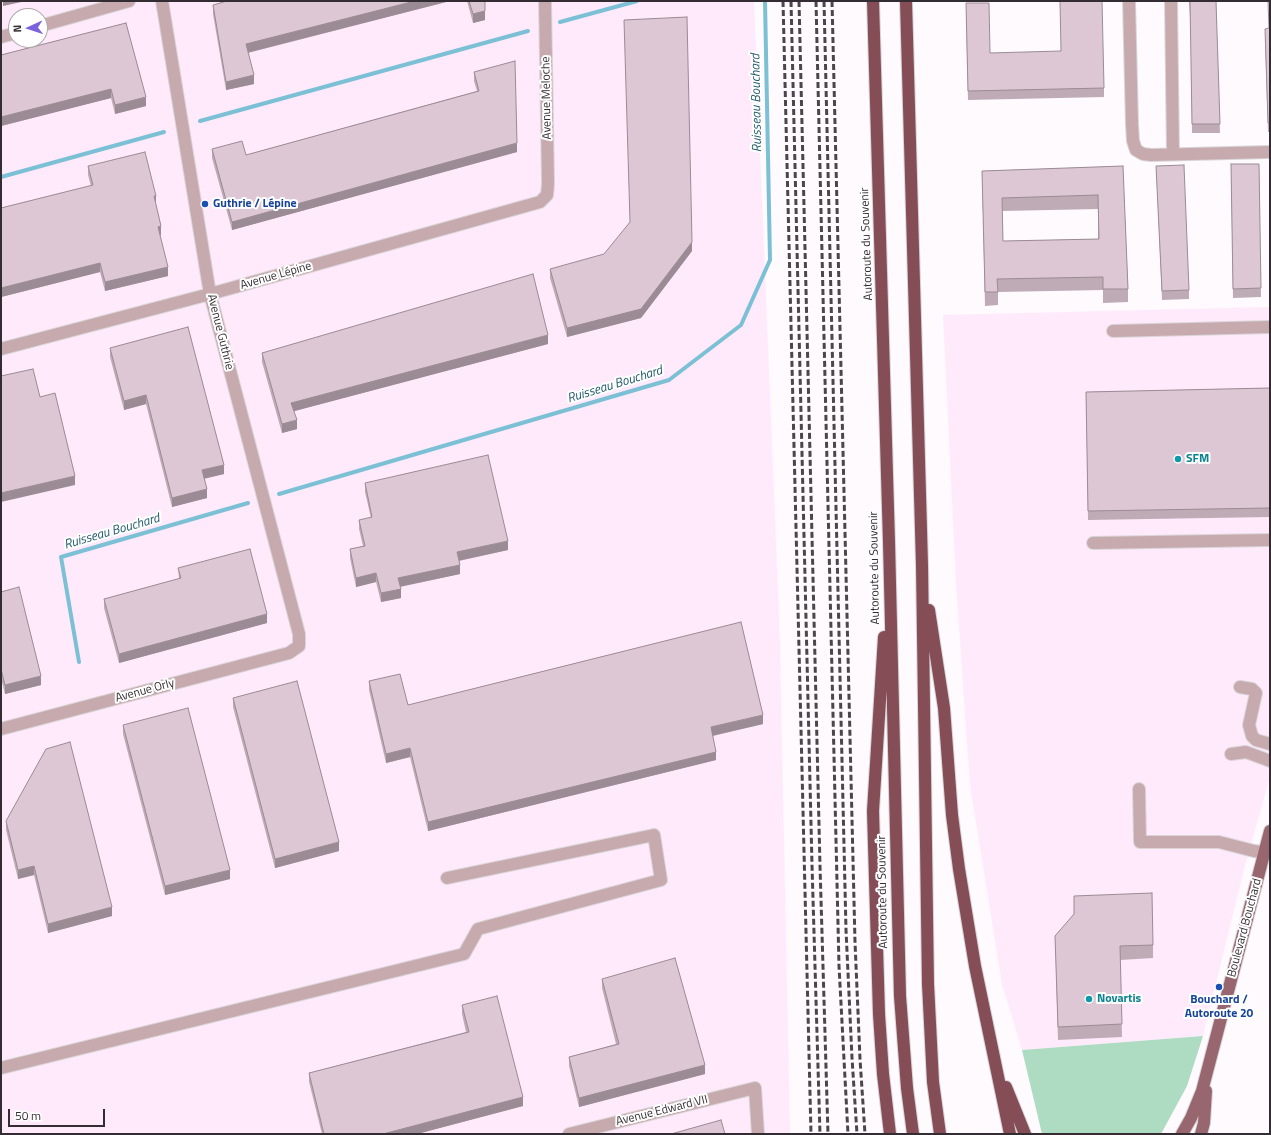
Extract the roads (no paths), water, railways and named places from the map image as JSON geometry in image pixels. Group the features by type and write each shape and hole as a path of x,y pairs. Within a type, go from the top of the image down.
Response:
{"highway":[{"name":"Autoroute du Souvenir","path":"873,1 889,542 900,996 904,1059 913,1134"},
{"path":"906,1 922,566 928,992 933,1082 940,1134"},
{"path":"889,542 873,811 879,1014 884,1082 890,1134"},
{"path":"922,566 944,708 950,792 959,868 975,966 1010,1134"},
{"path":"995,1061 1026,1134"}],"main road":[{"name":"Boulevard Bouchard","path":"1182,1134 1198,1101 1207,1072 1267,853 1270,831"},
{"name":"Boulevard Bouchard","path":"1201,1134 1204,1123 1207,1072"}],"street":[{"path":"48,24 129,1"},
{"name":"Avenue Guthrie","path":"162,1 210,294 299,634 299,646 289,652"},
{"name":"Avenue Meloche","path":"545,1 547,195"},
{"path":"1129,1 1132,125 1133,144 1136,150 1143,154 1270,152"},
{"path":"1171,1 1173,154"},
{"name":"Avenue Lépine","path":"1,349 210,294 540,202 547,195"},
{"path":"1113,331 1270,327"},
{"path":"1093,543 1270,540"},
{"name":"Avenue Orly","path":"1,729 289,652"},
{"path":"1240,687 1252,689 1256,693 1249,725 1252,736 1256,740 1270,744"},
{"path":"1231,754 1246,752 1270,761"},
{"path":"1139,789 1140,842 1219,842 1267,853"},
{"path":"1,1068 464,954 478,929 661,880 654,835 447,878"},
{"name":"Avenue Edward VII","path":"569,1134 755,1088 758,1134"}],"waterway":[{"path":"560,22 637,1"},
{"name":"Ruisseau Bouchard","path":"279,494 669,380 741,325 770,260 765,1"},
{"path":"200,121 528,31"},
{"path":"1,177 164,132"},
{"name":"Ruisseau Bouchard","path":"79,662 61,557 248,503"}],"railway":[{"path":"783,1 811,1134"},
{"path":"791,1 820,1134"},
{"path":"799,1 828,1134"},
{"path":"816,1 839,966 848,1134"},
{"path":"824,1 846,930 857,1134"},
{"path":"832,1 855,942 865,1134"}],"place":[{"name":"Guthrie / Lépine","path":"205,204"},
{"name":"SFM","path":"1178,459"},
{"name":"Bouchard / Autoroute 20","path":"1219,987"},
{"name":"Novartis","path":"1089,999"}]}
